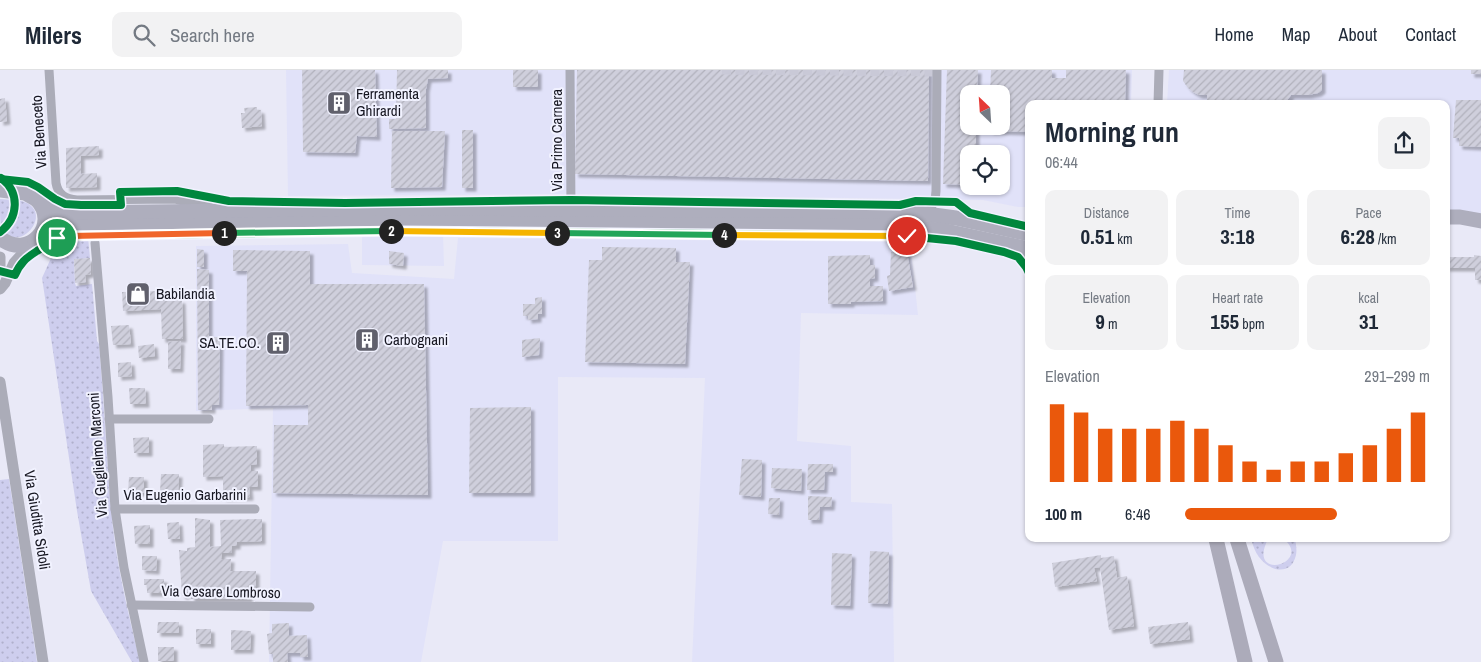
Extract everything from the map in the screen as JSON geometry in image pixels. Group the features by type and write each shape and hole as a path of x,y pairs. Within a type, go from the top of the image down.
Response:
{"highway":[{"path":"1217,542 1245,662"},
{"path":"1238,542 1276,662"}],"main road":[{"path":"0,190 20,192 32,196 55,210 69,213 385,209 900,212 956,218 1025,233"},
{"path":"32,196 42,208 44,218 40,234 36,240"},
{"path":"1450,217 1481,221"},
{"path":"0,238 7,243 20,246 29,244 51,231 70,227 411,223 902,226 946,231 1025,248"},
{"path":"1450,228 1481,226"}],"street":[{"name":"Via Beneceto","path":"49,70 56,183 61,195 69,199 81,200 180,199 235,211"},
{"name":"Via Primo Carnera","path":"570,70 571,210"},
{"path":"928,214 935,201 936,191 937,70"},
{"path":"1158,100 1159,70"},
{"path":"0,289 5,283 14,263 36,240"},
{"name":"Via Guglielmo Marconi","path":"95,243 115,509 122,555 144,662"},
{"path":"1006,244 1018,249 1025,255"},
{"path":"0,257 0,271"},
{"name":"Via Giuditta Sidoli","path":"0,382 43,662"},
{"path":"109,419 209,419"},
{"name":"Via Eugenio Garbarini","path":"115,509 255,509"},
{"name":"Via Cesare Lombroso","path":"132,605 310,607"}],"shaded area":[{"path":"286,70 1132,70 1131,100 1025,100 1025,207 983,200 567,194 288,196"},
{"path":"1169,70 1481,70 1481,214 1450,214 1450,100 1167,100"},
{"path":"0,199 24,202 34,209 36,217 34,224 23,236 7,235 1,227"},
{"path":"443,234 444,266 362,265 362,235"},
{"path":"88,237 90,258 74,260 75,283 76,286 92,284 97,341 99,344 113,527 122,586 140,662 132,662 91,591 42,278 51,258 43,249 48,245 70,238"},
{"path":"458,238 910,242 918,315 801,313 797,441 851,446 851,502 892,504 894,662 692,662 705,378 558,377 558,541 443,541 421,662 269,662 273,408 196,411 196,246 348,244 352,273 454,279"},
{"path":"9,479 37,662 0,662 0,480"},
{"path":"1252,542 1267,542 1264,552 1265,561 1271,564 1279,564 1291,556 1291,548 1286,542 1295,542 1296,553 1290,567 1279,570 1263,562"}],"building":[{"name":"Ferramenta Ghirardi","path":"302,70 375,70 377,137 357,136 355,153 303,152"},
{"path":"397,70 448,70 448,78 428,79 426,89 426,128 389,129 389,119 396,119"},
{"path":"513,70 538,70 538,87 513,87"},
{"path":"577,70 929,70 928,181 575,174"},
{"path":"947,70 978,70 977,85 960,85 960,135 976,135 976,145 960,145 960,185 943,184"},
{"path":"991,70 1052,70 1052,78 1066,78 1066,70 1126,70 1125,100 1025,100 1025,132 1010,132 1010,85 990,85"},
{"path":"1184,70 1322,70 1322,90 1308,95 1291,95 1287,100 1207,100 1207,95 1199,95 1193,92 1183,81"},
{"path":"1471,70 1481,70 1481,74 1471,74"},
{"path":"5,98 7,121 0,122 0,99"},
{"path":"1456,100 1481,100 1481,147 1459,146 1459,138 1453,138"},
{"path":"257,107 257,110 261,110 262,126 242,128 241,113 245,113 244,108"},
{"path":"462,130 473,130 473,188 462,188"},
{"path":"392,131 445,131 442,187 391,188"},
{"path":"99,146 99,155 81,156 81,174 97,173 97,187 66,188 66,148"},
{"path":"602,247 676,248 676,262 690,262 685,364 585,362 589,260 602,260"},
{"path":"197,249 204,250 204,267 197,267"},
{"path":"233,250 310,251 310,284 424,284 428,495 273,493 274,425 308,425 308,405 246,406 247,271 233,271"},
{"path":"389,251 404,253 403,266 389,264"},
{"path":"891,252 907,252 913,287 889,291 887,276 890,275"},
{"path":"870,255 870,265 875,265 875,278 870,279 870,286 883,286 883,301 828,304 828,256"},
{"path":"1474,255 1481,256 1481,280 1475,280 1475,268 1450,268 1450,257 1474,257"},
{"path":"90,258 91,274 85,275 86,282 75,283 74,259"},
{"path":"197,269 209,270 209,337 220,337 219,405 212,405 212,410 198,410"},
{"path":"162,291 163,301 182,300 183,339 162,339 161,309 123,311 122,292"},
{"path":"542,297 542,314 538,314 538,319 528,320 528,316 523,316 523,304 535,304 535,298"},
{"path":"129,325 131,344 113,345 111,326"},
{"path":"540,338 539,355 522,357 522,340"},
{"path":"181,341 180,369 168,369 168,342"},
{"path":"154,344 155,356 139,358 138,346"},
{"path":"131,362 132,376 118,377 118,363"},
{"path":"129,388 145,388 146,404 130,404"},
{"path":"531,407 531,493 469,493 470,408"},
{"path":"149,437 149,453 134,453 133,438"},
{"path":"224,444 224,447 257,446 257,464 251,465 251,471 258,471 258,487 249,487 250,497 223,498 223,476 203,477 203,445"},
{"path":"742,459 762,460 761,497 739,495"},
{"path":"808,464 833,464 833,472 825,472 824,490 807,490"},
{"path":"772,468 802,469 801,491 771,488"},
{"path":"161,474 179,474 178,493 160,492"},
{"path":"129,477 144,477 144,493 128,493"},
{"path":"808,496 832,497 831,507 820,507 819,520 808,520"},
{"path":"769,498 780,498 779,515 768,514"},
{"path":"195,518 210,520 210,547 221,546 220,520 262,519 262,541 237,542 237,546 232,546 231,553 222,553 221,559 231,559 230,571 256,571 256,590 250,590 249,599 191,599 191,592 187,592 186,596 182,596 179,550 187,551 187,548 195,547"},
{"path":"179,522 180,539 168,539 167,523"},
{"path":"150,525 150,544 135,544 134,526"},
{"path":"870,551 889,552 888,604 868,603"},
{"path":"832,553 852,554 850,606 831,605"},
{"path":"1101,555 1101,558 1114,556 1117,578 1127,576 1134,626 1109,630 1100,567 1094,568 1097,581 1055,587 1052,563"},
{"path":"142,556 157,556 156,571 142,570"},
{"path":"144,579 164,579 164,593 147,593 147,585 144,585"},
{"path":"158,622 179,622 179,633 157,633"},
{"path":"1188,622 1190,639 1150,644 1148,627"},
{"path":"289,623 289,636 307,635 308,657 300,657 300,653 287,653 288,662 273,662 273,654 269,654 267,634 272,633 272,624"},
{"path":"196,629 211,629 211,644 196,644"},
{"path":"231,630 251,631 250,650 231,650"},
{"path":"158,647 174,647 174,661 158,661"}],"tunnel":[{"path":"722,70 937,72"}],"cycle path":[{"path":"0,232 11,220 15,205 12,190 1,178"},
{"path":"0,179 28,182 65,204 81,205 121,205 120,192 177,191 229,201 345,203 571,200 900,205 916,201 956,202 970,213 1025,226"},
{"path":"0,271 15,275 21,264 33,254 56,240 70,236 402,231 907,236 956,241 1004,252 1018,257 1025,266"}],"place":[{"name":"Ferramenta Ghirardi","path":"339,103"},
{"name":"Babilandia","path":"138,294"},
{"name":"Carbognani","path":"367,340"},
{"name":"SA.TE.CO.","path":"278,343"}],"route":[{"path":"57,238 95,235 402,231 907,236"}]}
